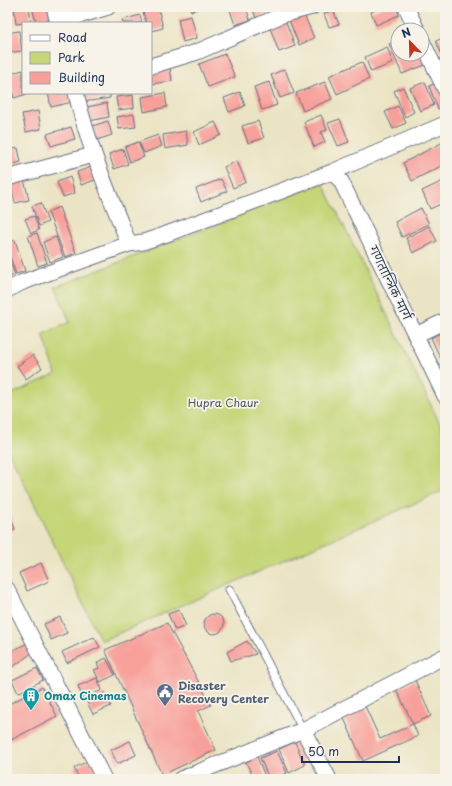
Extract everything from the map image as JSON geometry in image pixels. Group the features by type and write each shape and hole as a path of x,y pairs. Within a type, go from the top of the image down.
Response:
{"street":[{"path":"54,7 58,22 108,7"},
{"path":"152,66 197,52 282,15 312,7"},
{"path":"406,7 413,22"},
{"path":"430,58 445,89"},
{"path":"76,94 82,120 93,155 129,244"},
{"path":"7,290 23,282 129,244 143,242 164,235 332,172 445,124"},
{"path":"7,178 93,155"},
{"name":"गणतान्त्रिक मार्ग","path":"332,172 341,181 445,396"},
{"path":"416,335 445,321"},
{"path":"7,589 104,779"},
{"path":"181,779 302,730 445,656"},
{"path":"302,730 329,779"}],"lane":[{"path":"229,589 302,730"}],"green space":[{"name":"Hupra Chaur","path":"323,183 445,434 445,490 101,641 7,448 7,396 56,374 43,334 70,322 55,287"}],"building":[{"path":"14,7 29,7 31,22 16,24"},
{"path":"32,7 50,7 53,19 36,22"},
{"path":"158,7 163,28 152,31 152,22 146,22 142,8"},
{"path":"190,7 204,7 191,11"},
{"path":"229,7 246,7 250,20 235,25"},
{"path":"252,7 279,7 280,10 256,18"},
{"path":"383,7 396,7 399,15 376,25 371,12"},
{"path":"333,10 339,24 329,27 324,14"},
{"path":"303,12 314,38 299,45 288,18"},
{"path":"140,15 142,22 123,22 122,20"},
{"path":"191,16 197,38 183,42 178,19"},
{"path":"286,22 295,46 279,52 270,28"},
{"path":"19,31 22,51 7,53 7,33"},
{"path":"445,37 445,53 442,55 436,41"},
{"path":"387,47 390,55 390,62 393,63 371,72 365,57"},
{"path":"225,54 235,77 208,87 199,64"},
{"path":"362,62 369,79 337,94 329,76"},
{"path":"397,62 424,62 425,65 402,74"},
{"path":"170,68 172,81 152,84 152,71"},
{"path":"285,69 294,93 280,98 271,75"},
{"path":"22,70 22,94 27,94 14,98 8,74"},
{"path":"440,81 445,93 445,106 438,109 429,86"},
{"path":"269,82 277,105 262,110 254,87"},
{"path":"325,82 332,99 303,111 296,93"},
{"path":"425,82 434,105 420,111 410,88"},
{"path":"403,87 414,112 405,117 394,91"},
{"path":"240,92 245,106 229,112 224,98"},
{"path":"165,93 167,107 144,112 142,97"},
{"path":"48,94 75,94 77,101 51,107"},
{"path":"82,94 110,94 110,98 83,102"},
{"path":"133,95 134,108 118,110 116,97"},
{"path":"107,103 109,117 89,121 87,107"},
{"path":"398,106 406,123 393,129 385,112"},
{"path":"38,111 41,129 26,132 22,114"},
{"path":"134,114 136,127 119,129 117,117"},
{"path":"321,115 327,130 321,132 325,142 314,147 304,122"},
{"path":"340,119 349,142 338,146 328,123"},
{"path":"108,121 112,135 91,142 86,128"},
{"path":"258,121 264,138 248,143 242,126"},
{"path":"215,122 221,135 199,145 194,132"},
{"path":"71,127 75,139 51,146 47,134"},
{"path":"186,131 188,145 165,149 163,135"},
{"path":"158,135 162,146 144,153 139,142"},
{"path":"445,141 445,164 412,181 403,163"},
{"path":"138,142 144,157 130,162 125,147"},
{"path":"18,148 21,162 7,166 7,150"},
{"path":"123,149 128,164 114,169 109,154"},
{"path":"237,161 246,182 233,188 224,167"},
{"path":"94,166 98,179 81,185 77,172"},
{"path":"70,177 75,193 63,197 57,182"},
{"path":"24,179 29,200 15,203 10,182"},
{"path":"221,179 227,191 201,202 196,189"},
{"path":"445,180 445,202 430,209 422,191"},
{"path":"41,203 48,222 39,226 32,206"},
{"path":"59,207 76,253 65,257 48,212"},
{"path":"421,208 429,224 402,237 395,222"},
{"path":"34,216 39,230 31,233 25,219"},
{"path":"429,226 437,241 413,253 406,238"},
{"path":"37,233 47,263 38,266 28,236"},
{"path":"56,237 63,257 50,262 43,242"},
{"path":"15,240 25,271 16,274 7,248 7,243"},
{"path":"7,254 15,275 7,278"},
{"path":"445,331 445,359 442,361 431,338"},
{"path":"33,355 42,368 26,379 17,366"},
{"path":"7,507 15,529 7,533"},
{"path":"41,563 49,581 27,591 19,573"},
{"path":"179,610 186,626 175,630 168,614"},
{"path":"214,614 221,617 224,624 221,631 214,634 207,631 204,624 207,617"},
{"path":"60,617 67,633 51,640 44,624"},
{"path":"167,623 211,705 198,711 216,750 162,775 105,650"},
{"path":"94,637 100,647 67,663 62,652"},
{"path":"247,641 256,654 231,661 227,652"},
{"path":"28,643 33,652 13,667 7,657 7,653"},
{"path":"106,658 115,675 100,682 94,670 99,668 97,663"},
{"path":"37,668 43,680 18,693 12,680"},
{"path":"97,678 102,690 83,699 78,686"},
{"path":"415,680 431,716 413,724 396,689"},
{"name":"Omax Cinemas","path":"42,687 57,716 7,742 7,705"},
{"path":"104,693 111,706 93,714 87,702"},
{"path":"364,704 380,739 413,724 418,736 363,761 342,714"},
{"path":"130,741 136,755 117,764 111,750"},
{"path":"295,742 305,765 289,773 279,749"},
{"path":"277,751 287,773 269,779 260,758"},
{"path":"257,757 266,779 254,779 246,762"},
{"path":"92,759 102,779 79,779 74,768"}],"place":[{"name":"Disaster Recovery Center","path":"165,707"},
{"name":"Omax Cinemas","path":"31,711"}]}
